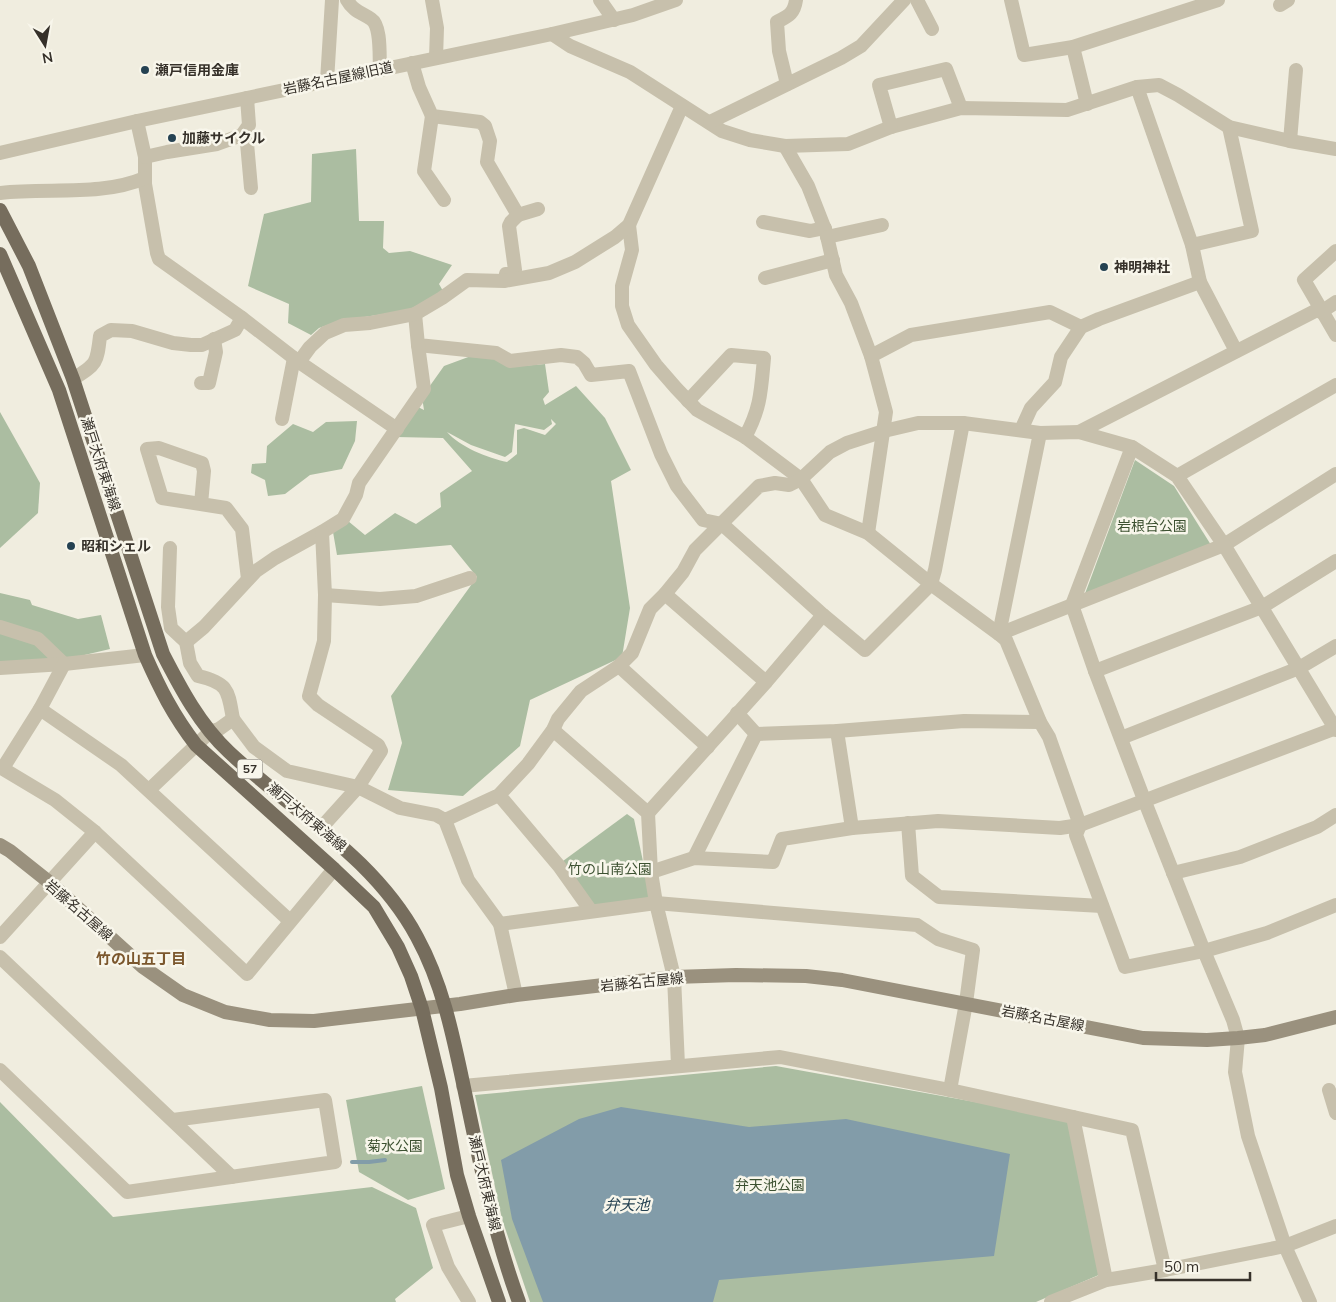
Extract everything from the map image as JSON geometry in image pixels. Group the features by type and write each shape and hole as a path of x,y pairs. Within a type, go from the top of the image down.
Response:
{"main road":[{"name":"瀬戸大府東海線","path":"0,210 29,266 73,379 163,654 177,681 210,732 229,752 357,860 387,892 417,937 445,1006 485,1187 505,1265 519,1302"},
{"name":"瀬戸大府東海線","path":"0,254 59,390 145,655 160,691 178,722 196,745 374,907 398,947 412,976 441,1088 457,1175 499,1302"},
{"name":"岩藤名古屋線","path":"0,845 49,882 143,966 183,995 225,1012 270,1020 314,1020 422,1009 516,995 674,977 736,975 815,977 842,980 966,1002 1143,1038 1207,1040 1238,1038 1265,1035 1336,1017"}],"street":[{"path":"327,81 332,0"},
{"path":"347,0 354,10 373,20 376,24 380,49 380,70"},
{"path":"432,0 438,28 436,58"},
{"path":"600,0 614,20"},
{"name":"岩藤名古屋線旧道","path":"0,153 137,121 614,20 676,0"},
{"path":"787,84 780,51 777,22 791,15 796,0"},
{"path":"710,122 841,58 861,46 904,0"},
{"path":"917,0 932,29"},
{"path":"1011,0 1024,55 1073,47 1218,0"},
{"path":"552,34 570,46 630,72 722,131 750,140 785,146 848,144 891,127 961,108 1067,110 1136,87 1159,85 1178,94 1229,128 1290,141 1336,148"},
{"path":"1073,47 1087,104"},
{"path":"412,63 419,86 432,116 424,171 444,200"},
{"path":"891,127 879,85 946,70 961,108"},
{"path":"1290,141 1296,70"},
{"path":"1136,87 1192,245 1200,282 1236,351"},
{"path":"247,98 249,125 246,132 251,188"},
{"path":"282,419 297,360 325,333 344,325 370,323 415,314 467,280 504,281 549,273 575,262 615,237 629,225 682,106"},
{"path":"432,116 480,122 485,126 490,141 487,162 518,215"},
{"path":"137,121 145,157 145,178 159,259 297,360 397,428"},
{"path":"1192,245 1252,231 1229,128"},
{"path":"145,157 217,144 235,139 246,132"},
{"path":"785,146 808,186 826,232 836,275 852,303 871,356 886,412 868,533"},
{"path":"0,193 120,187 145,178"},
{"path":"504,281 506,274 514,273 515,270 509,226 518,215 538,209"},
{"path":"763,222 810,231 826,232 882,226"},
{"path":"629,225 632,250 622,286 622,306 628,325 656,365 688,401 698,410 744,437 801,479 825,515 868,533 931,584 1006,640 1040,722 1049,736 1080,825 1076,835 1125,967 1204,951 1267,933 1336,905"},
{"path":"1336,251 1304,280 1320,311 1336,335"},
{"path":"765,278 833,260"},
{"path":"1021,430 1031,408 1055,382 1061,357 1081,327 1200,282"},
{"path":"1079,432 1336,302"},
{"path":"871,356 911,335 1050,312 1081,327"},
{"path":"186,642 204,627 256,570 343,519 356,495 358,483 424,389 415,314"},
{"path":"73,379 90,368 97,359 100,336 111,330 132,331 173,343 202,345 234,330 242,318"},
{"path":"201,383 209,384 216,352 214,339"},
{"path":"418,345 496,353 510,361 561,355 577,357 584,363 592,375 629,371 661,454 677,486 704,520 722,524 823,615 865,650 931,584 963,423"},
{"path":"688,401 731,355 764,358 759,407 744,437"},
{"path":"1177,476 1336,385"},
{"path":"445,820 499,795 528,764 553,730 558,720 581,691 619,666 632,653 650,609 666,594 683,572 695,550 759,486 775,483 789,485 801,479 830,452 847,443 884,431 918,423 963,423 1040,432 1079,432 1132,447 1177,476 1224,545 1336,729 1080,825 1060,828 938,821 852,828 782,839 773,862 694,858 651,872"},
{"path":"999,634 1040,432"},
{"path":"1132,447 1072,605 1145,802 1233,1020 1238,1038 1236,1072 1248,1136 1285,1246 1310,1302"},
{"path":"201,504 204,471 202,463 159,448 147,448 162,498 226,508 242,529 248,578"},
{"path":"999,634 1224,545 1336,474"},
{"path":"321,828 358,787 381,751 378,745 318,705 309,696 324,641 325,595 322,532"},
{"path":"170,548 168,607 171,628 186,642 190,663 198,676 209,678 220,684 229,693 233,719 254,747 288,771 358,787 400,808 436,815 445,820 468,880 500,924 516,995"},
{"path":"1095,671 1262,607 1336,561"},
{"path":"325,595 380,599 416,596 470,578"},
{"path":"666,594 766,682"},
{"path":"678,1065 674,977 656,903 651,872 648,813 766,682 823,615"},
{"path":"0,627 38,639 64,664"},
{"path":"1121,738 1299,668 1336,646"},
{"path":"0,668 64,664 145,655"},
{"path":"64,664 40,709 1,767 55,800 95,832 247,974 334,869"},
{"path":"619,666 708,747"},
{"path":"40,709 121,764 290,921"},
{"path":"737,713 756,734 837,731 964,721 1040,722"},
{"path":"149,790 210,732 219,729 233,719"},
{"path":"553,730 648,813"},
{"path":"837,731 852,828"},
{"path":"694,858 756,734"},
{"path":"499,795 559,866 591,911"},
{"path":"1173,873 1240,857 1317,827 1336,816"},
{"path":"908,823 912,876 939,897 1102,906"},
{"path":"0,937 95,832"},
{"path":"500,924 656,903 917,925 938,938 973,950 966,1002 950,1090"},
{"path":"0,957 232,1177"},
{"path":"463,1086 780,1056 950,1090 1132,1130 1164,1270"},
{"path":"0,1070 127,1192 335,1162 325,1100 173,1120"},
{"path":"1336,1092 1329,1090 1336,1113"},
{"path":"1073,1117 1106,1280"},
{"path":"469,1216 433,1225 448,1267 469,1302"},
{"path":"1051,1302 1106,1280 1285,1246 1336,1226"}],"green space":[{"path":"356,149 359,221 384,221 383,248 389,253 410,251 452,265 439,284 443,291 409,310 339,321 319,328 311,335 288,323 289,304 248,286 264,214 311,202 312,154"},
{"path":"471,356 491,357 509,367 545,364 549,392 543,399 545,405 576,386 605,418 631,470 611,481 630,608 622,657 530,700 520,746 463,796 388,790 402,743 391,696 477,577 451,545 337,555 333,532 348,521 365,535 395,513 416,524 441,507 440,493 472,471 443,438 396,437 418,407 424,410 422,397 444,366","holes":["551,419 556,424 545,435 524,428 517,430 517,454 507,462 475,451 459,442 447,432 471,445 505,457 512,452 515,424 544,430 552,424"]},
{"path":"0,412 40,483 38,513 0,548"},
{"path":"357,421 355,441 342,469 310,475 285,494 268,496 265,480 251,473 252,464 266,463 267,446 293,424 313,432 326,422"},
{"name":"岩根台公園","path":"1135,460 1174,486 1211,545 1083,599"},
{"path":"0,593 30,600 32,605 78,619 101,615 110,649 59,661 0,664"},
{"name":"竹の山南公園","path":"627,814 634,819 651,899 594,907 563,861"},
{"name":"弁天池公園","path":"776,1066 1074,1120 1101,1274 1036,1302 530,1302 502,1219 475,1095"},
{"name":"菊水公園","path":"422,1086 445,1189 408,1200 359,1172 346,1100"},
{"path":"0,1102 113,1217 372,1187 416,1208 433,1268 395,1299 396,1302 0,1302"}],"water":[{"name":"弁天池","path":"621,1107 749,1127 846,1119 1010,1154 994,1256 719,1280 713,1302 543,1302 512,1219 501,1160 579,1119"}],"waterway":[{"path":"352,1162 385,1160"}],"place":[{"name":"瀬戸信用金庫","path":"145,70"},
{"name":"加藤サイクル","path":"172,138"},
{"name":"神明神社","path":"1104,267"},
{"name":"昭和シェル","path":"71,546"}],"district":[{"name":"竹の山五丁目","path":"141,959"}]}
